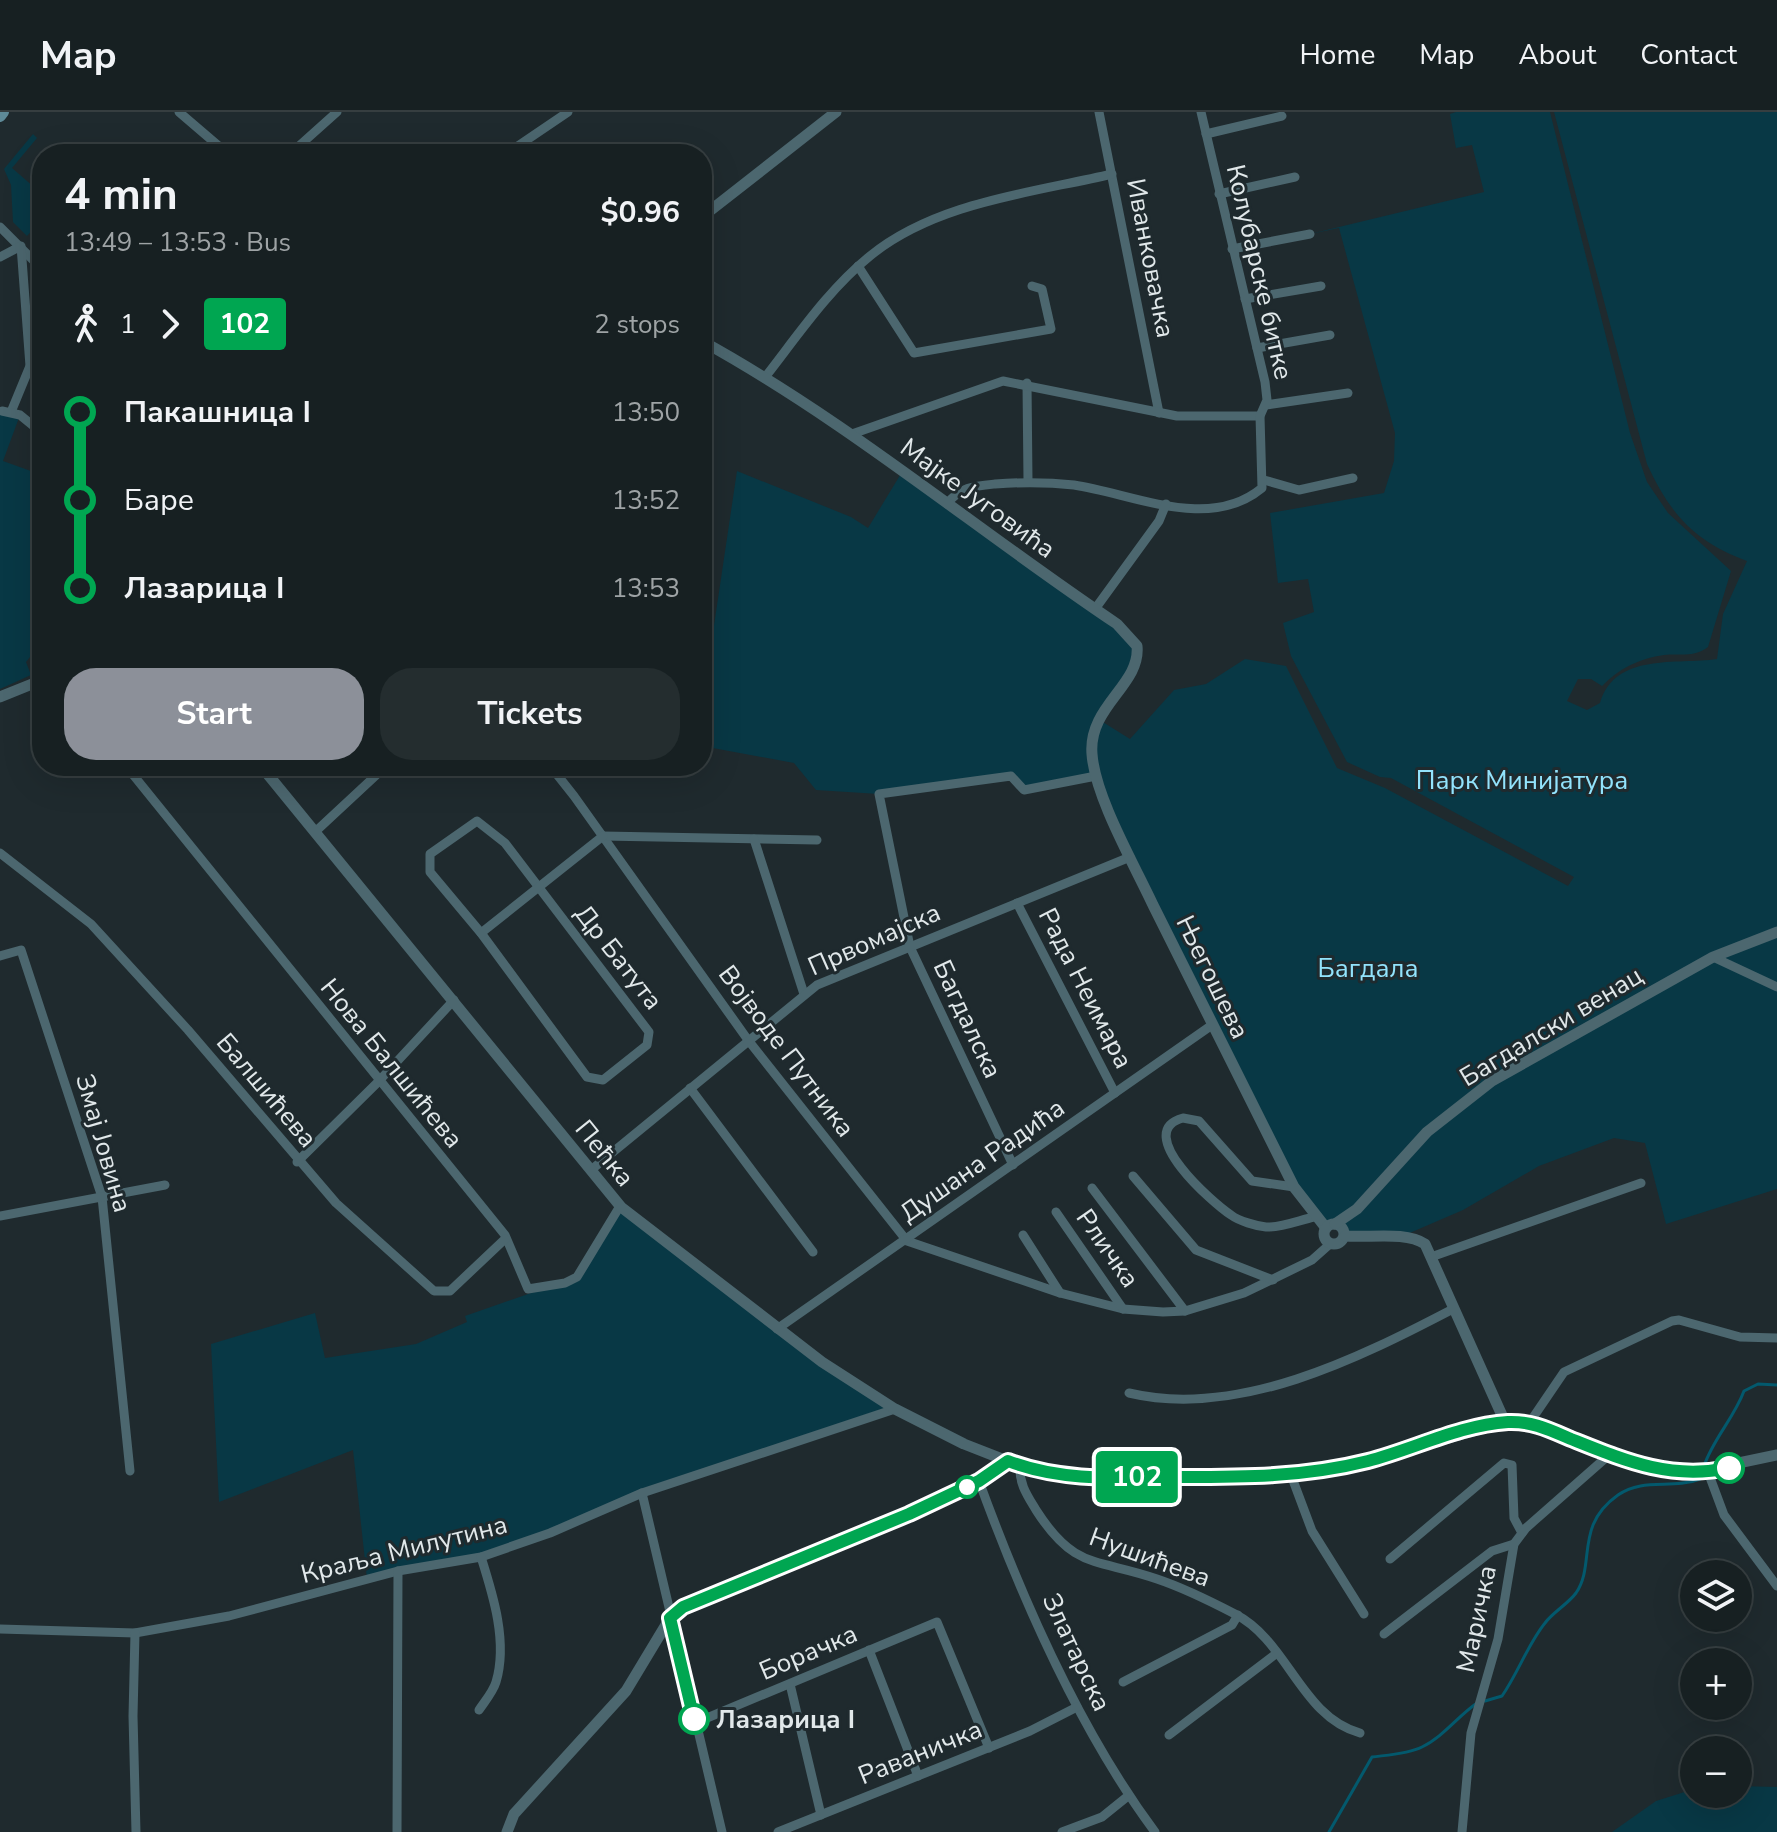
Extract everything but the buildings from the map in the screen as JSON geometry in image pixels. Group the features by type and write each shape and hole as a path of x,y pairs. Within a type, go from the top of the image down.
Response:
{"street":[{"path":"179,112 216,144"},
{"path":"301,144 337,112"},
{"path":"521,144 568,112"},
{"path":"712,209 836,112"},
{"name":"Иванковачка","path":"1099,112 1159,413"},
{"name":"Колубарске битке","path":"1201,112 1257,348 1266,405 1260,416 1263,484"},
{"path":"1206,134 1282,116"},
{"path":"766,376 812,317 858,266 904,234 938,217 1112,174"},
{"path":"1219,194 1295,177"},
{"path":"0,227 32,258"},
{"path":"1232,249 1310,234"},
{"path":"0,257 21,246"},
{"path":"21,246 30,366 6,411 32,427"},
{"path":"858,266 914,353 1051,329 1042,289 1032,286"},
{"path":"1245,299 1321,286"},
{"path":"1257,348 1330,335"},
{"name":"Мајке Југовића","path":"712,346 766,376 852,434 1129,635 1137,646 1139,657 1102,711 1093,732"},
{"path":"852,434 996,383 1027,383 1159,413 1198,417 1260,416"},
{"path":"1027,383 1028,481"},
{"path":"1266,405 1348,393"},
{"path":"947,504 957,491 966,488 1028,481 1074,485 1199,510 1220,509 1238,504 1263,484 1299,490 1353,478"},
{"path":"1095,609 1159,521 1166,504"},
{"path":"0,697 32,684"},
{"name":"Његошева","path":"1093,732 1096,776 1130,857 1294,1187 1314,1217 1330,1226"},
{"name":"Нова Балшићева","path":"134,776 505,1239 528,1289 565,1283 577,1277 620,1206"},
{"name":"Пећка","path":"269,776 620,1206 777,1329 895,1409 1020,1466 1080,1477 1291,1475 1367,1461 1505,1422 1530,1422"},
{"path":"315,832 375,776"},
{"name":"Војводе Путника","path":"558,776 748,1040 907,1241"},
{"name":"Багдалска","path":"1013,1165 910,947 879,794 1011,776 1024,790 1096,776"},
{"name":"Др Батута","path":"480,821 505,843 649,1032 647,1045 603,1080 587,1077 481,933 430,872 430,854 449,838 480,821"},
{"path":"481,933 603,836 817,840"},
{"path":"754,839 804,994"},
{"name":"Балшићева","path":"0,853 91,924 188,1030 297,1162 346,1212 439,1293 450,1291 505,1239"},
{"name":"Првомајска","path":"591,1170 804,994 840,974 1130,857"},
{"name":"Рада Неимара","path":"1017,903 1115,1093"},
{"name":"Багдалски венац","path":"1330,1226 1357,1209 1427,1132 1492,1081 1713,957 1777,932"},
{"name":"Змај Јовина","path":"0,956 21,950 102,1197 130,1471"},
{"path":"1713,957 1777,987"},
{"path":"297,1162 378,1082 454,1000"},
{"name":"Душана Радића","path":"777,1329 1212,1025"},
{"path":"690,1088 813,1252"},
{"path":"1294,1187 1252,1181 1199,1121 1177,1120 1167,1137 1169,1150 1193,1186 1234,1218 1268,1227 1314,1217"},
{"path":"1133,1176 1196,1250 1273,1280"},
{"path":"1431,1257 1641,1183"},
{"path":"0,1216 165,1185"},
{"path":"1092,1188 1185,1311"},
{"name":"Рличка","path":"1056,1212 1123,1309"},
{"path":"1330,1244 1325,1238 1330,1226 1341,1226 1345,1236"},
{"path":"1023,1235 1060,1293"},
{"path":"1345,1236 1417,1238 1425,1244 1505,1422"},
{"path":"907,1241 1060,1293 1123,1309 1185,1311 1244,1293 1273,1280 1312,1260 1330,1244 1339,1244 1345,1236"},
{"path":"1129,1393 1152,1399 1200,1398 1316,1374 1376,1349 1453,1309"},
{"path":"1777,1338 1740,1337 1679,1320 1672,1321 1564,1372 1530,1422 1609,1455 1686,1474 1777,1455"},
{"name":"Краља Милутина","path":"0,1629 135,1633 229,1616 398,1571 481,1557 550,1533 642,1493 895,1409"},
{"name":"Маричка","path":"1462,1832 1471,1733 1498,1639 1514,1544 1522,1533 1609,1455"},
{"path":"507,1832 514,1814 626,1691 670,1618 683,1607 909,1514 979,1481 1008,1461"},
{"path":"1390,1559 1504,1463 1512,1465 1514,1518 1522,1533"},
{"name":"Нушићева","path":"1020,1466 1021,1486 1066,1549 1111,1568 1161,1580 1238,1615 1277,1653 1326,1716 1341,1728 1360,1733"},
{"path":"1711,1471 1724,1515 1777,1586"},
{"path":"1291,1475 1312,1531 1364,1614"},
{"name":"Златарска","path":"979,1481 1004,1550 1077,1707 1128,1796 1155,1832"},
{"path":"642,1493 722,1832"},
{"path":"1384,1634 1492,1551 1514,1544"},
{"path":"479,1710 496,1684 499,1652 494,1601 481,1557"},
{"path":"397,1832 398,1571"},
{"path":"1123,1682 1232,1625 1238,1615"},
{"name":"Борачка","path":"695,1723 937,1622 989,1748"},
{"path":"135,1633 133,1716 136,1832"},
{"path":"869,1650 918,1776"},
{"path":"1169,1735 1277,1653"},
{"path":"790,1684 821,1815"},
{"name":"Раваничка","path":"778,1832 989,1748 1077,1707"},
{"path":"1062,1832 1102,1817 1128,1796"},
{"path":"1092,1821 1098,1832"}],"green space":[{"path":"1550,112 1630,433 1647,482 1668,513 1731,571 1708,647 1692,654 1655,656 1638,662 1615,674 1602,686 1591,679 1578,679 1567,701 1587,710 1600,703 1619,675 1633,668 1666,662 1717,659 1723,614 1747,561 1713,545 1686,524 1665,498 1647,464 1554,112 1777,112 1777,1189 1666,1224 1645,1143 1614,1138 1539,1166 1463,1210 1405,1235 1345,1232 1338,1225 1329,1226 1294,1187 1096,777 1024,790 1011,777 879,794 816,790 794,763 712,748 712,639 737,471 851,517 868,528 902,472 1117,624 1139,657 1098,719 1130,739 1174,690 1206,684 1245,659 1286,666 1337,768 1385,788 1568,886 1574,877 1391,778 1380,777 1347,762 1291,656 1283,623 1314,612 1308,579 1278,583 1270,513 1384,493 1394,461 1395,433 1339,228 1310,234 1484,192 1472,145 1456,148 1450,114"},
{"path":"33,134 37,138 12,168 32,185 32,230 27,236 13,222 11,185 4,169"},
{"path":"0,410 20,415 3,461 32,471 32,654 26,662 31,675 0,689"},
{"path":"621,1207 667,1245 895,1409 642,1493 481,1557 367,1579 353,1450 219,1502 211,1344 315,1313 325,1358 416,1344 467,1322 465,1316 583,1275"},
{"path":"1752,1786 1777,1787 1777,1832 1612,1832 1656,1801 1680,1793 1680,1808 1752,1808"}],"waterway":[{"path":"1704,1466 1744,1391 1758,1384 1777,1385"},
{"path":"1485,1701 1502,1696 1539,1631 1576,1593 1585,1570 1591,1532 1604,1507 1618,1495 1638,1486 1690,1482 1700,1479 1702,1473"},
{"path":"1329,1832 1372,1757 1422,1747 1477,1703"}],"bus line":[{"name":"102","path":"694,1719 670,1618 683,1607 909,1514 979,1481 1008,1461 1043,1472 1080,1477 1254,1478 1296,1475 1367,1461 1505,1422 1530,1422 1609,1455 1668,1472 1686,1474 1729,1468"}],"place":[{"name":"Лазарица I","path":"694,1719"}],"park label":[{"name":"Парк Минијатура","path":"1522,780"},
{"name":"Багдала","path":"1368,968"}]}
